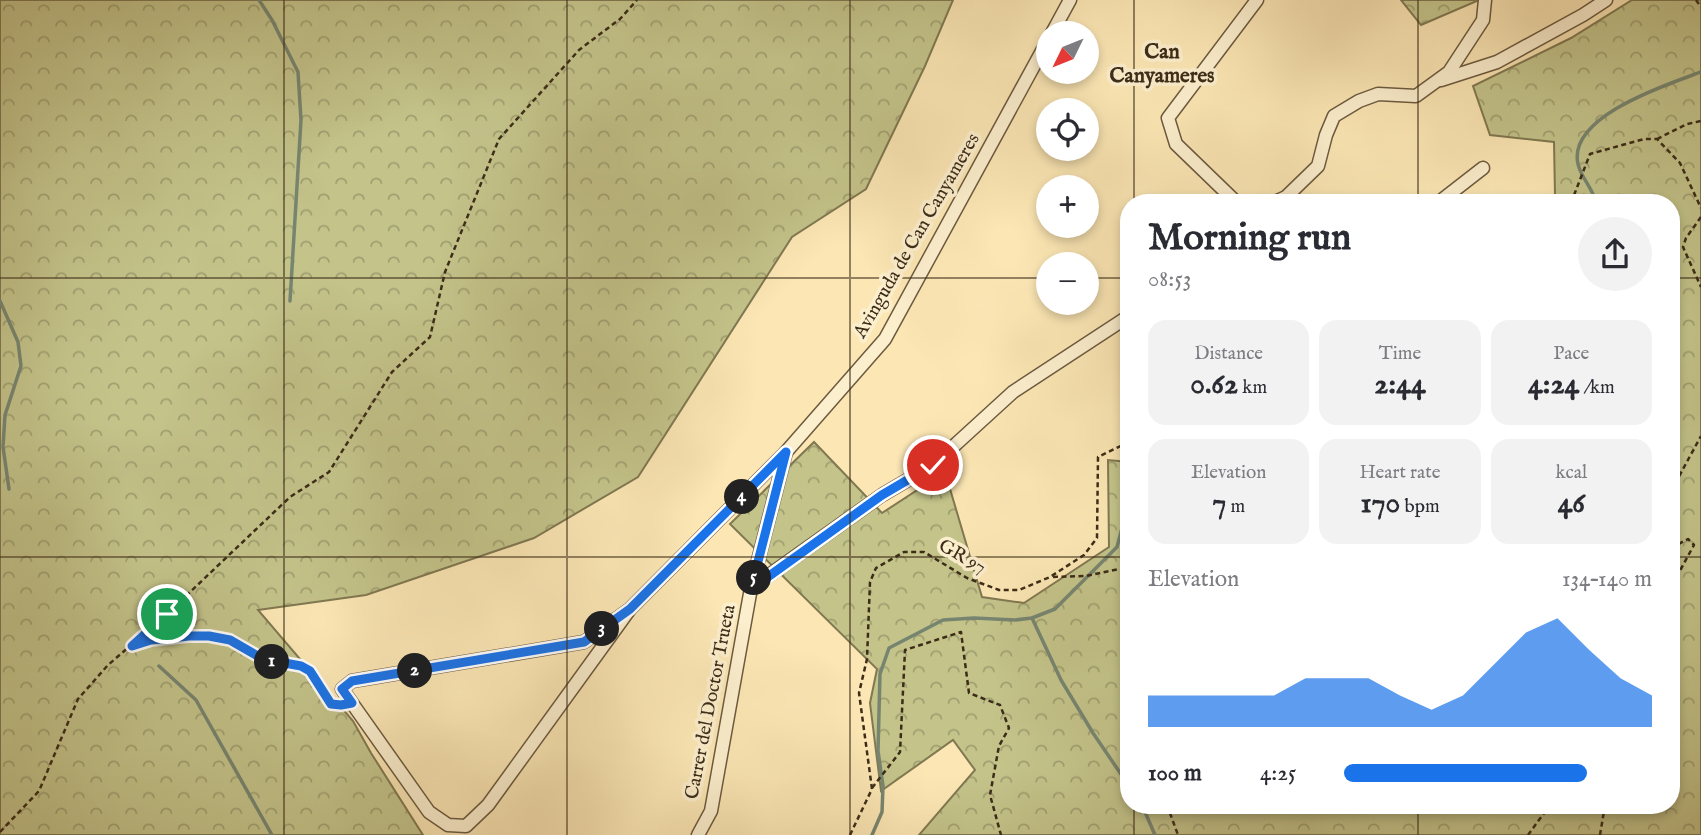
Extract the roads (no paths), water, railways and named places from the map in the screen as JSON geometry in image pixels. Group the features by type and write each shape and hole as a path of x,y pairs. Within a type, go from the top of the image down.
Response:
{"street":[{"path":"1059,21 1070,0"},
{"path":"1228,194 1176,144 1168,118 1256,0"},
{"path":"1289,194 1318,166 1334,116 1359,101 1378,94 1416,96 1449,72 1483,20 1485,0"},
{"path":"1434,82 1497,62 1605,0"},
{"name":"Avinguda de Can Canyameres","path":"630,609 584,642 352,681 342,689 429,812 448,825 466,826 488,805 630,609 786,452 885,339 1036,62"},
{"path":"1449,194 1483,167"},
{"path":"751,589 882,495 933,465 1013,392 1120,323"},
{"name":"Carrer del Doctor Trueta","path":"698,835 711,811 751,589 786,452"}],"waterway":[{"path":"259,0 298,72 301,120 290,301"},
{"path":"1592,194 1578,164 1579,147 1588,131 1623,105 1701,72"},
{"path":"0,301 18,342 21,366 5,415 3,447 9,489"},
{"path":"872,835 882,812 883,786 878,751 880,674 889,648 943,620 1015,620 1032,618 1055,609 1117,547 1120,536"},
{"path":"1032,618 1061,680 1120,773"},
{"path":"159,666 196,700 272,835"},
{"path":"1146,814 1155,835"}],"district":[{"name":"Can Canyameres","path":"1162,64"}]}
